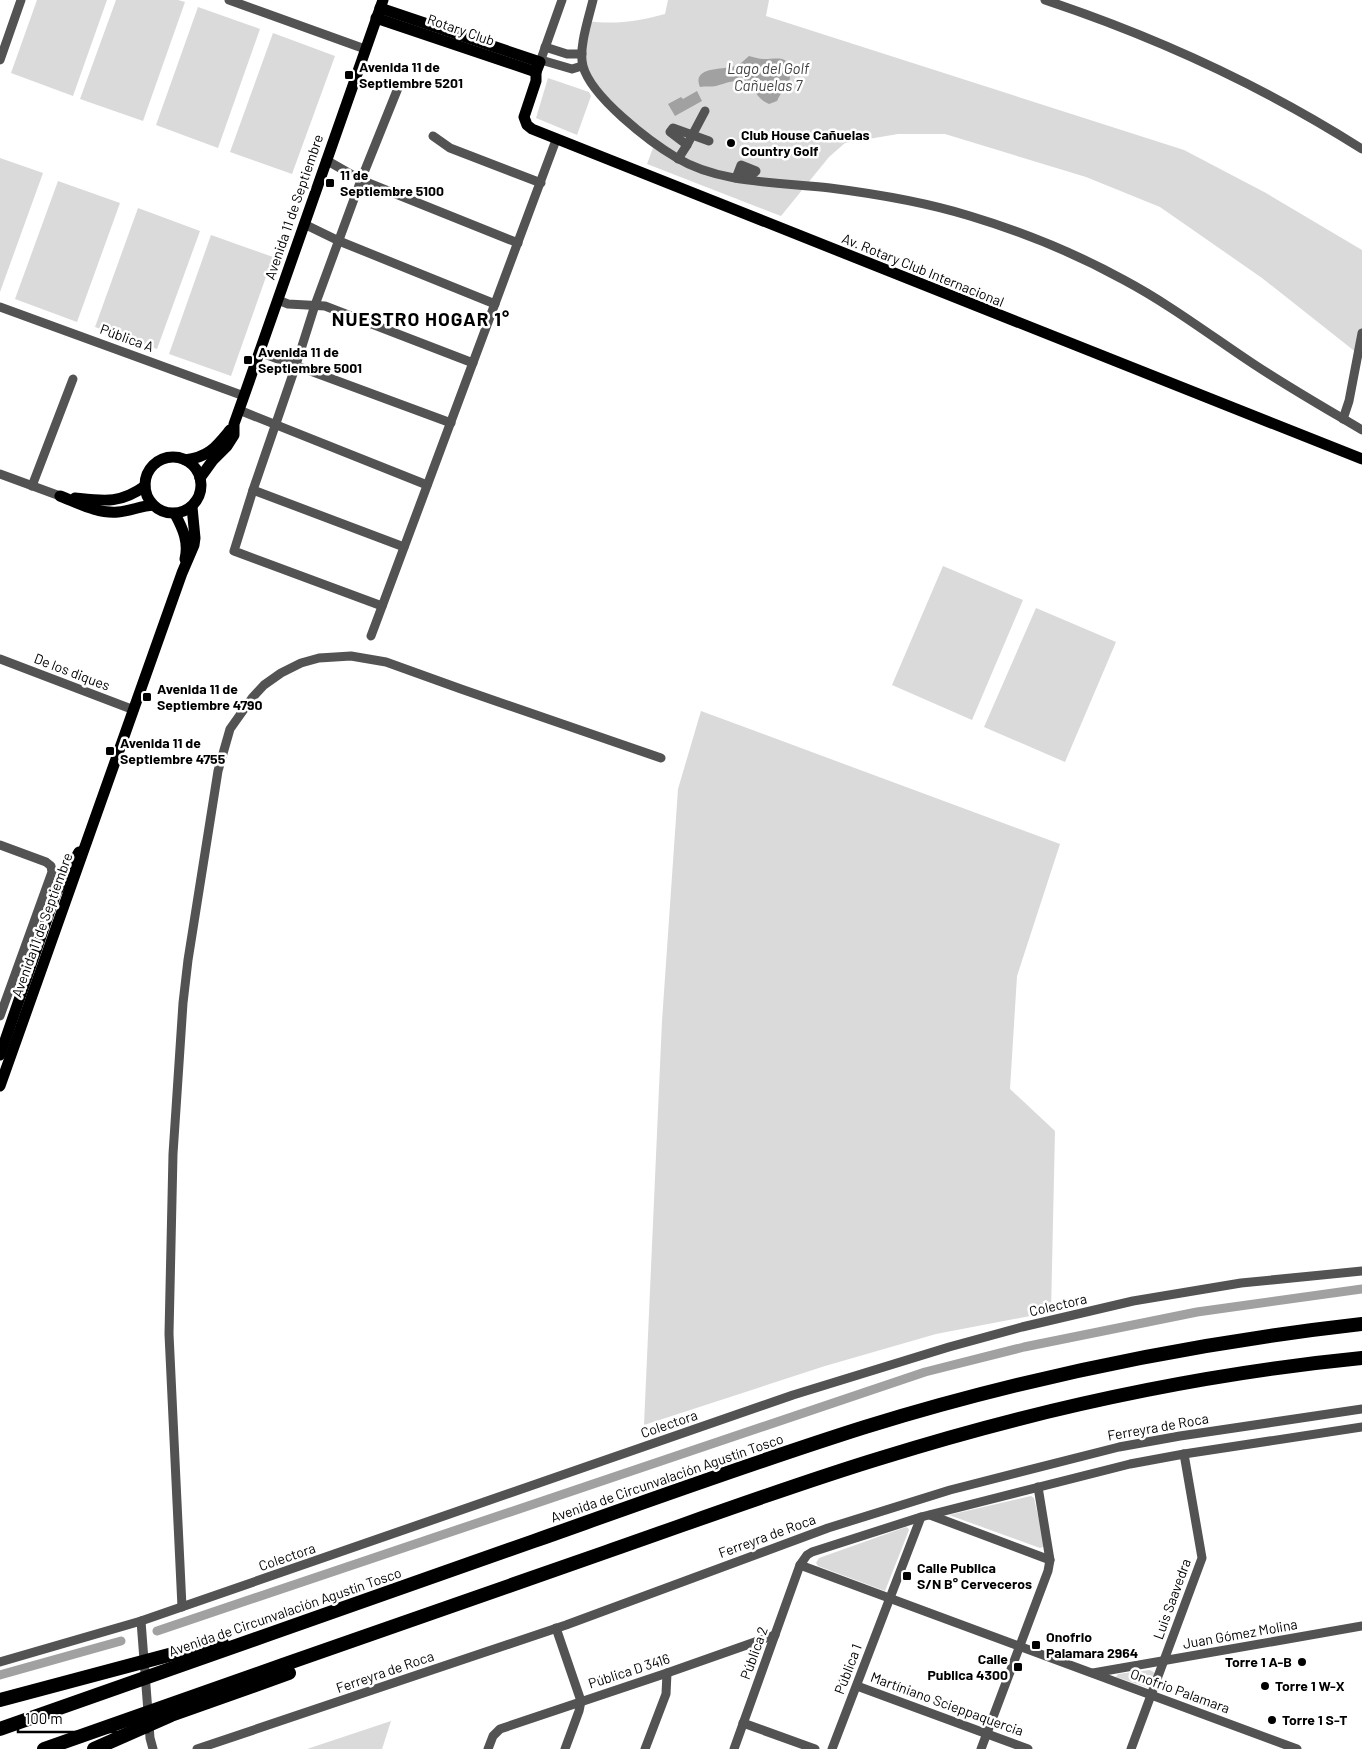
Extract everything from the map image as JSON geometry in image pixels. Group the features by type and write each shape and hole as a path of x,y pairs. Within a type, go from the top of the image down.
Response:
{"highway":[{"name":"Avenida de Circunvalación Agustín Tosco","path":"0,1729 123,1686 198,1648 273,1633 756,1464 915,1412 1044,1378 1159,1354 1260,1337 1362,1324"},
{"path":"44,1749 125,1728 404,1623 880,1458 1046,1413 1168,1386 1272,1369 1362,1358"},
{"path":"0,1700 122,1668 169,1662"},
{"path":"94,1749 125,1728"}],"main road":[{"name":"Avenida 11 de Septiembre","path":"200,478 234,435 234,424 380,9"},
{"name":"Rotary Club","path":"380,9 539,65"},
{"name":"Av. Rotary Club Internacional","path":"539,65 536,81 524,116 525,121 532,129 1362,459"},
{"path":"185,460 197,458 215,448 234,424"},
{"path":"177,457 185,460 193,465 200,478 201,491 198,500 184,512 175,514 163,512 153,505 147,496 145,486 149,471 161,460 177,457"},
{"path":"60,496 104,501 117,500 127,498 145,486"},
{"path":"60,496 107,512 117,512 153,505"},
{"path":"182,573 194,545 192,507"},
{"path":"175,514 186,534 187,553 182,573"},
{"name":"Avenida 11 de Septiembre","path":"0,1086 8,1033 77,871 182,573"},
{"name":"Avenida 11 de Septiembre","path":"0,1055 56,893 91,831"}],"street":[{"path":"0,60 21,0"},
{"path":"229,0 365,49"},
{"path":"562,0 539,65 572,69 582,66"},
{"path":"593,0 582,54 582,66 592,84 612,107 648,138 678,159 714,174 737,175 910,201 959,212 1016,231 1095,265 1131,284 1166,305 1268,374 1362,430"},
{"path":"1045,0 1140,35 1210,65 1292,107 1362,149"},
{"path":"545,47 567,54 582,54"},
{"path":"382,606 234,551 252,490 315,305 361,180 398,88"},
{"path":"678,159 706,111"},
{"path":"687,145 670,132 674,128 708,141"},
{"path":"433,136 450,148 540,183"},
{"path":"371,636 556,140"},
{"path":"326,160 361,180 518,243"},
{"path":"304,224 339,241 495,304"},
{"path":"278,300 288,304 325,306 473,363"},
{"name":"Pública A","path":"0,307 244,396"},
{"path":"1343,419 1350,401 1362,333"},
{"path":"259,352 451,423"},
{"path":"32,486 73,379"},
{"path":"239,410 428,485"},
{"path":"0,474 60,496"},
{"path":"252,490 404,547"},
{"path":"182,1607 169,1334 173,1154 183,1003 188,960 218,771 230,729 252,698 264,685 281,673 302,663 319,658 351,656 386,662 470,693 661,758"},
{"name":"De los diques","path":"0,660 134,710"},
{"path":"0,845 46,862 51,866 52,872 0,1016"},
{"name":"Colectora","path":"0,1662 140,1621 793,1395 949,1347 1022,1327 1134,1302 1241,1283 1362,1271"},
{"name":"Ferreyra de Roca","path":"196,1749 556,1628 828,1528 950,1490 1119,1446 1362,1409"},
{"path":"800,1566 807,1555 820,1549 925,1516 1130,1464 1362,1427"},
{"name":"Luis Saavedra","path":"1131,1749 1202,1558 1184,1454"},
{"path":"981,1749 1048,1571 1050,1560 1038,1487"},
{"path":"925,1516 1050,1560"},
{"name":"Pública 1","path":"832,1749 889,1600 925,1516"},
{"name":"Onofrio Palamara","path":"800,1566 1297,1749"},
{"name":"Pública 2","path":"734,1749 800,1566"},
{"path":"140,1621 150,1738 153,1749"},
{"name":"Juan Gómez Molina","path":"1092,1674 1362,1626"},
{"path":"556,1628 581,1701 565,1749"},
{"name":"Pública D 3416","path":"488,1749 492,1736 500,1729 775,1635"},
{"path":"645,1749 666,1694 666,1673"},
{"name":"Martíniano Scieppaquercia","path":"857,1686 1028,1749"},
{"path":"743,1723 815,1749"}],"shaded area":[{"path":"37,0 107,0 73,96 11,73"},
{"path":"116,0 178,0 185,2 143,121 80,99"},
{"path":"668,0 769,0 766,16 1184,150 1266,193 1362,250 1362,357 1262,278 1160,207 1086,177 945,134 898,134 845,143 829,157 781,216 647,164 653,148 592,84 582,56 588,21 617,22 665,14"},
{"path":"198,7 260,29 218,148 156,125"},
{"path":"273,33 335,56 292,174 230,152"},
{"path":"548,78 589,92 591,96 577,135 536,118"},
{"path":"0,158 43,173 0,292"},
{"path":"58,181 120,203 77,322 15,299"},
{"path":"138,208 200,231 157,349 95,327"},
{"path":"211,235 273,257 231,376 169,354"},
{"path":"943,566 1023,600 972,720 892,685"},
{"path":"1036,608 1116,642 1065,762 984,727"},
{"path":"701,711 1060,844 1017,976 1010,1089 1055,1131 1051,1312 936,1334 825,1366 644,1425 662,1021 678,789"},
{"path":"1031,1496 1034,1498 1044,1543 1043,1547 1040,1548 949,1515"},
{"path":"906,1527 909,1530 885,1591 818,1566 816,1563 819,1558"},
{"path":"1150,1670 1155,1673 1152,1685 1149,1688 1116,1677 1118,1674"},
{"path":"391,1721 382,1749 307,1749"}],"water":[{"name":"Lago del Golf Cañuelas 7","path":"749,56 762,59 778,58 785,60 787,63 790,73 789,82 777,101 769,104 765,102 746,82 742,81 700,87 698,80 704,72 736,66"},
{"path":"697,91 702,101 675,116 668,104 681,97 683,99"}],"waterway":[{"path":"157,1631 925,1372 1024,1347 1197,1312 1362,1289"},
{"path":"0,1675 121,1641"}],"place":[{"name":"Avenida 11 de Septiembre 5201","path":"349,75"},
{"name":"Club House Cañuelas Country Golf","path":"731,143"},
{"name":"11 de Septiembre 5100","path":"330,183"},
{"name":"Avenida 11 de Septiembre 5001","path":"248,360"},
{"name":"Avenida 11 de Septiembre 4790","path":"147,697"},
{"name":"Avenida 11 de Septiembre 4755","path":"110,751"},
{"name":"Calle Publica S/N B° Cerveceros","path":"907,1576"},
{"name":"Onofrio Palamara 2964","path":"1036,1645"},
{"name":"Torre 1 A-B","path":"1302,1662"},
{"name":"Calle Publica 4300","path":"1018,1667"},
{"name":"Torre 1 W-X","path":"1265,1686"},
{"name":"Torre 1 S-T","path":"1272,1720"}],"district":[{"name":"NUESTRO HOGAR 1°","path":"421,319"}]}
